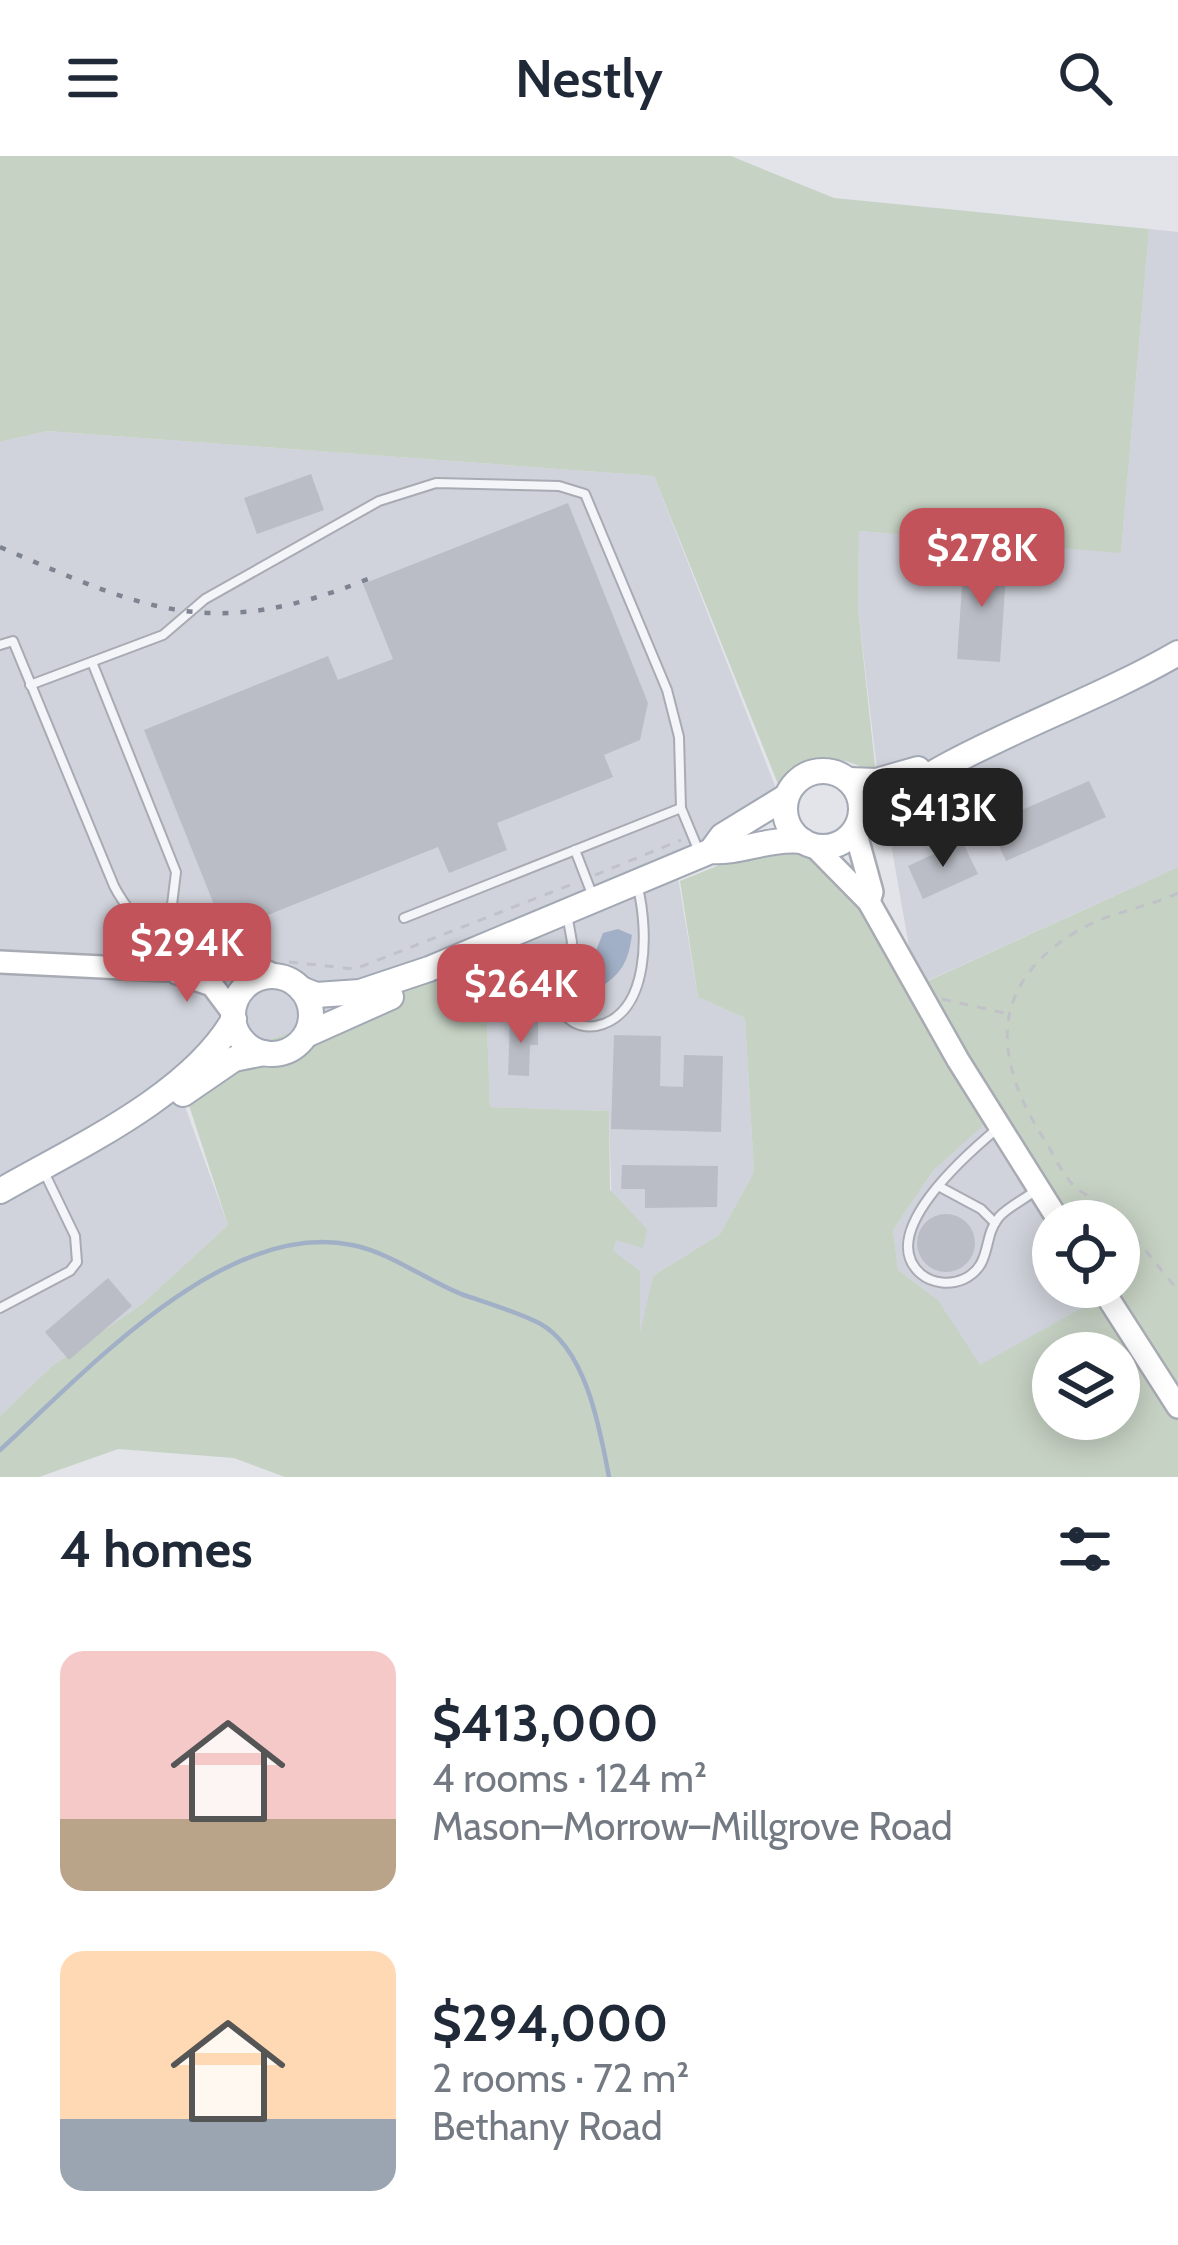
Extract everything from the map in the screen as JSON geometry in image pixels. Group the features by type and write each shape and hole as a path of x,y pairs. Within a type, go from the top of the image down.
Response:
{"main road":[{"path":"0,1191 117,1124 197,1065 220,1043 242,990 251,982 276,976 301,989 339,996 360,992 429,969 706,853 728,852 764,840 841,843 894,793 1100,696 1178,652"},
{"path":"706,853 722,836 784,798 798,780 814,771 876,781 971,753"},
{"path":"849,780 862,804 857,827"},
{"path":"784,798 787,822 808,843"},
{"path":"117,1124 130,1125 170,1103 234,1059 283,1052 305,1035 406,990 429,969"},
{"path":"301,989 311,1011 305,1035"},
{"path":"234,1016 240,1036 264,1052"}],"street":[{"path":"857,827 872,892 869,902"},
{"path":"808,843 869,902 1045,1200"},
{"path":"0,962 164,970 250,964 276,976"},
{"path":"164,970 212,985 234,1016"},
{"path":"1114,1308 1178,1407"}],"lane":[{"path":"30,686 163,635 205,599 379,501 436,484 575,489 585,494 592,507 667,690 679,737 681,808 706,853"},
{"path":"0,645 13,641 113,886 128,914 158,945 164,970"},
{"path":"92,662 176,872 170,921 158,945"},
{"path":"919,781 947,839"},
{"path":"404,918 681,808"},
{"path":"575,850 594,901"},
{"path":"566,912 572,942 562,1011 576,1024 597,1026 616,1015 638,983 643,931 637,884"},
{"path":"999,1127 940,1187 907,1235 909,1255 921,1274 944,1283 970,1276 987,1256 994,1223 1038,1189"},
{"path":"0,1308 77,1262 75,1236 41,1167"},
{"path":"940,1187 981,1210 994,1223"}],"path":[{"path":"1178,893 1113,913 1072,934 1030,969 1009,1014 1008,1070 1017,1097 1073,1185 1110,1210 1178,1290"},
{"path":"939,998 1009,1014"}],"shaded area":[{"path":"1149,229 1178,232 1178,867 916,986 885,810 1037,724 878,778 858,608 859,531 1121,552"},
{"path":"47,431 654,476 779,796 676,866 698,997 745,1018 754,1172 720,1234 653,1276 639,1341 613,1251 609,1111 490,1107 484,946 330,1012 179,1090 228,1225 142,1304 52,1366 0,1416 0,442"},
{"path":"992,1116 1041,1200 1032,1200 1032,1308 1083,1308 1032,1332 1032,1336 979,1366 938,1300 898,1270 893,1230 933,1171"}],"green space":[{"path":"0,156 731,156 834,198 1149,229 1121,553 859,531 858,608 876,775 849,762 826,760 778,784 654,476 47,431 0,442"},
{"path":"754,851 802,852 819,860 865,907 895,974 917,986 1178,867 1178,1477 285,1477 234,1458 118,1449 39,1477 0,1477 0,1416 52,1366 142,1304 228,1225 184,1090 259,1044 329,1018 484,945 490,1107 609,1111 610,1190 647,1229 643,1248 616,1240 613,1251 640,1271 640,1333 653,1276 720,1234 754,1172 745,1018 698,997 680,881","holes":["992,1117 1045,1200 1140,1200 1140,1308 1082,1308 1039,1332 1140,1332 1140,1440 1032,1440 1032,1336 980,1365 938,1300 898,1270 893,1230 933,1171"]}],"water":[{"path":"618,929 632,935 626,959 601,987 600,999 591,999 595,953 603,933"}],"building":[{"path":"311,474 324,510 257,534 244,498"},
{"path":"568,503 648,703 640,740 604,755 613,777 497,823 507,850 449,873 438,847 225,932 144,730 328,656 338,680 393,659 363,584"},
{"path":"964,557 1007,560 1000,662 957,659"},
{"path":"1089,781 1106,817 1006,861 989,824"},
{"path":"962,841 978,874 923,899 908,866"},
{"path":"510,1020 538,1021 538,1045 530,1045 529,1076 508,1075"},
{"path":"614,1035 661,1036 660,1086 683,1087 684,1055 723,1056 721,1132 611,1129"},
{"path":"622,1165 718,1166 717,1207 645,1208 645,1189 621,1189"},
{"path":"946,1214 966,1223 975,1243 966,1263 946,1272 926,1263 917,1243 926,1223"},
{"path":"108,1278 132,1306 69,1360 45,1332"}],"waterway":[{"path":"0,1450 116,1344 207,1278 255,1255 304,1243 352,1245 530,1319 555,1335 588,1391 609,1477"}],"railway":[{"path":"0,547 97,587 180,610 265,609 368,579"}]}
